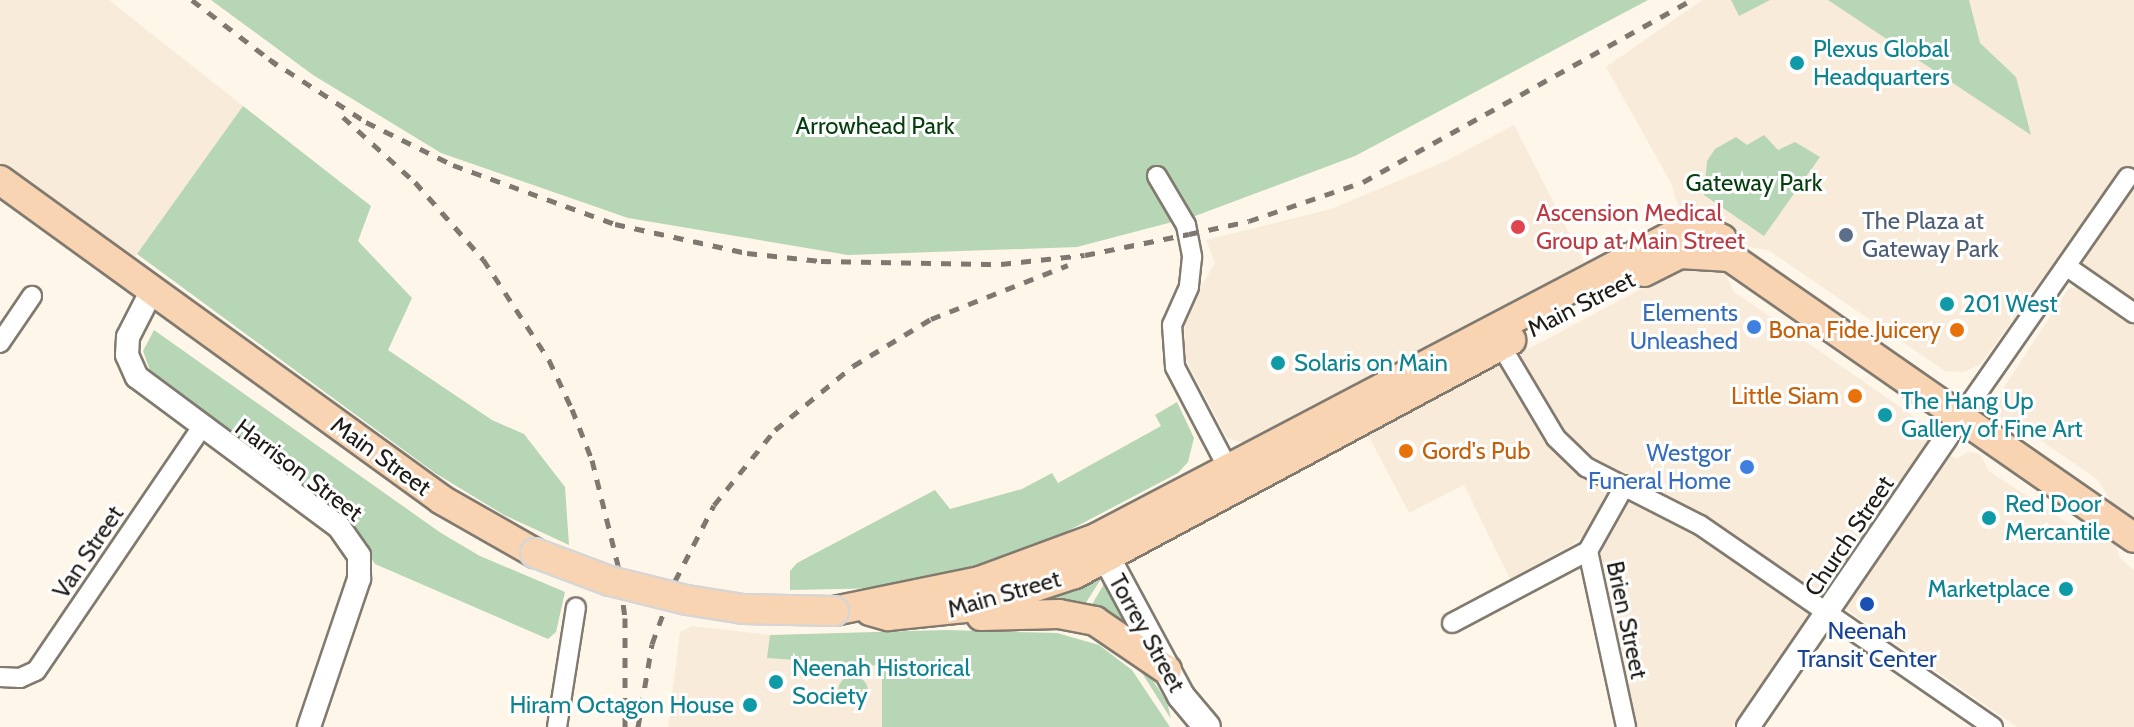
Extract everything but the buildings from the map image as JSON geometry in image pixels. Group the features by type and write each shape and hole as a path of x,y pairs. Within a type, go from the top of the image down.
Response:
{"main road":[{"name":"Main Street","path":"0,180 442,500 535,553 610,581 687,600 765,610 863,609 888,616 949,612 1035,590 1101,549 1496,337 1675,234 1714,235 1722,239 1730,257 1962,415"},
{"path":"1962,415 2134,538"},
{"name":"Main Street","path":"863,609 887,598 980,581 1101,549"},
{"name":"Torrey Street","path":"1101,549 1167,670 1204,726"},
{"path":"949,612 1082,618 1112,629 1167,670"}],"street":[{"path":"1157,176 1186,225 1192,257 1189,287 1172,325 1175,367 1233,478"},
{"name":"Church Street","path":"1748,727 2128,177"},
{"path":"2066,266 2134,313"},
{"name":"Harrison Street","path":"152,290 128,337 131,367 145,387 339,527 359,556 359,579 309,727"},
{"path":"0,343 32,296"},
{"path":"1496,337 1569,454 1677,510 1993,727"},
{"name":"Van Street","path":"0,677 20,678 36,671 201,428"},
{"name":"Brien Street","path":"1625,485 1588,551 1626,727"},
{"path":"1452,623 1588,551"},
{"path":"557,727 576,607"}],"shaded area":[{"path":"0,0 109,0 243,106 125,271 0,180"},
{"path":"1702,0 2134,0 2134,301 2061,252 1981,364 1964,372 1945,371 1768,250 1744,246 1725,224 1682,218 1671,183 1606,67"},
{"path":"1514,125 1586,266 1250,445 1227,438 1183,354 1186,311 1215,263 1206,240 1331,209 1446,161"},
{"path":"1691,262 1711,263 1725,272 1733,291 1926,425 1934,436 1932,445 1957,459 1968,452 1980,454 1989,471 2077,529 2097,529 2115,541 2120,558 2134,570 2134,727 2017,727 1824,594 1732,727 1635,727 1600,558 1606,538 1592,527 1574,544 1510,579 1464,485 1409,513 1368,435"},
{"path":"2079,286 2134,324 2134,518 2115,509 2098,480 2010,419 1993,420 1986,415 2068,289"},
{"name":"Neenah Historical Society","path":"692,626 770,635 768,658 882,666 882,727 668,727 680,632"}],"green space":[{"name":"Arrowhead Park","path":"211,0 1648,0 1355,156 1195,216 1077,247 848,255 628,218 441,153 313,75"},
{"path":"1731,0 1770,0 1739,16"},
{"path":"1828,0 1969,0 1980,43 2016,77 2031,135"},
{"path":"243,106 371,206 358,241 412,298 388,350 492,420 524,434 565,487 569,545 504,515 435,473 137,254"},
{"name":"Gateway Park","path":"1764,135 1778,150 1795,142 1820,157 1764,236 1704,195 1707,161 1715,149 1736,137 1747,145"},
{"path":"154,330 441,533 480,556 565,592 556,632 548,639 375,564 343,516 152,376 143,351"},
{"path":"1177,402 1194,438 1188,462 1178,473 1064,533 972,572 889,588 790,590 790,571 797,563 935,490 950,509 1022,489 1052,473 1058,483 1161,426 1155,415"},
{"path":"1098,577 1101,579 1082,609 1030,603"},
{"path":"1104,584 1126,626 1088,611"},
{"path":"1083,626 1117,641 1138,658 1167,702 1171,719 1142,673 1111,645 1081,633"},
{"path":"946,630 1057,633 1099,645 1132,670 1170,727 882,727 882,666 767,658 770,635"},
{"path":"853,676 864,680 868,691 864,702 853,706 842,702 838,691 842,680"}],"railway":[{"path":"192,0 277,65"},
{"path":"269,59 366,122 453,165 615,224 747,253 821,261 1001,264 1085,255 1249,221 1363,182 1692,0"},
{"path":"343,117 415,182 483,259 549,360 572,409 592,460 618,565 625,618 625,727"},
{"path":"638,727 652,644 675,581 714,505 775,430 853,366 931,319 1068,265"}],"place":[{"name":"Plexus Global Headquarters","path":"1797,63"},
{"name":"Ascension Medical Group at Main Street","path":"1518,227"},
{"name":"The Plaza at Gateway Park","path":"1846,235"},
{"name":"201 West","path":"1947,304"},
{"name":"Elements Unleashed","path":"1754,327"},
{"name":"Bona Fide Juicery","path":"1957,330"},
{"name":"Solaris on Main","path":"1278,363"},
{"name":"Little Siam","path":"1855,396"},
{"name":"The Hang Up Gallery of Fine Art","path":"1885,415"},
{"name":"Gord's Pub","path":"1406,451"},
{"name":"Westgor Funeral Home","path":"1747,467"},
{"name":"Red Door Mercantile","path":"1989,518"},
{"name":"Marketplace","path":"2066,589"},
{"name":"Neenah Transit Center","path":"1867,604"},
{"name":"Neenah Historical Society","path":"776,682"},
{"name":"Hiram Octagon House","path":"750,705"}]}
